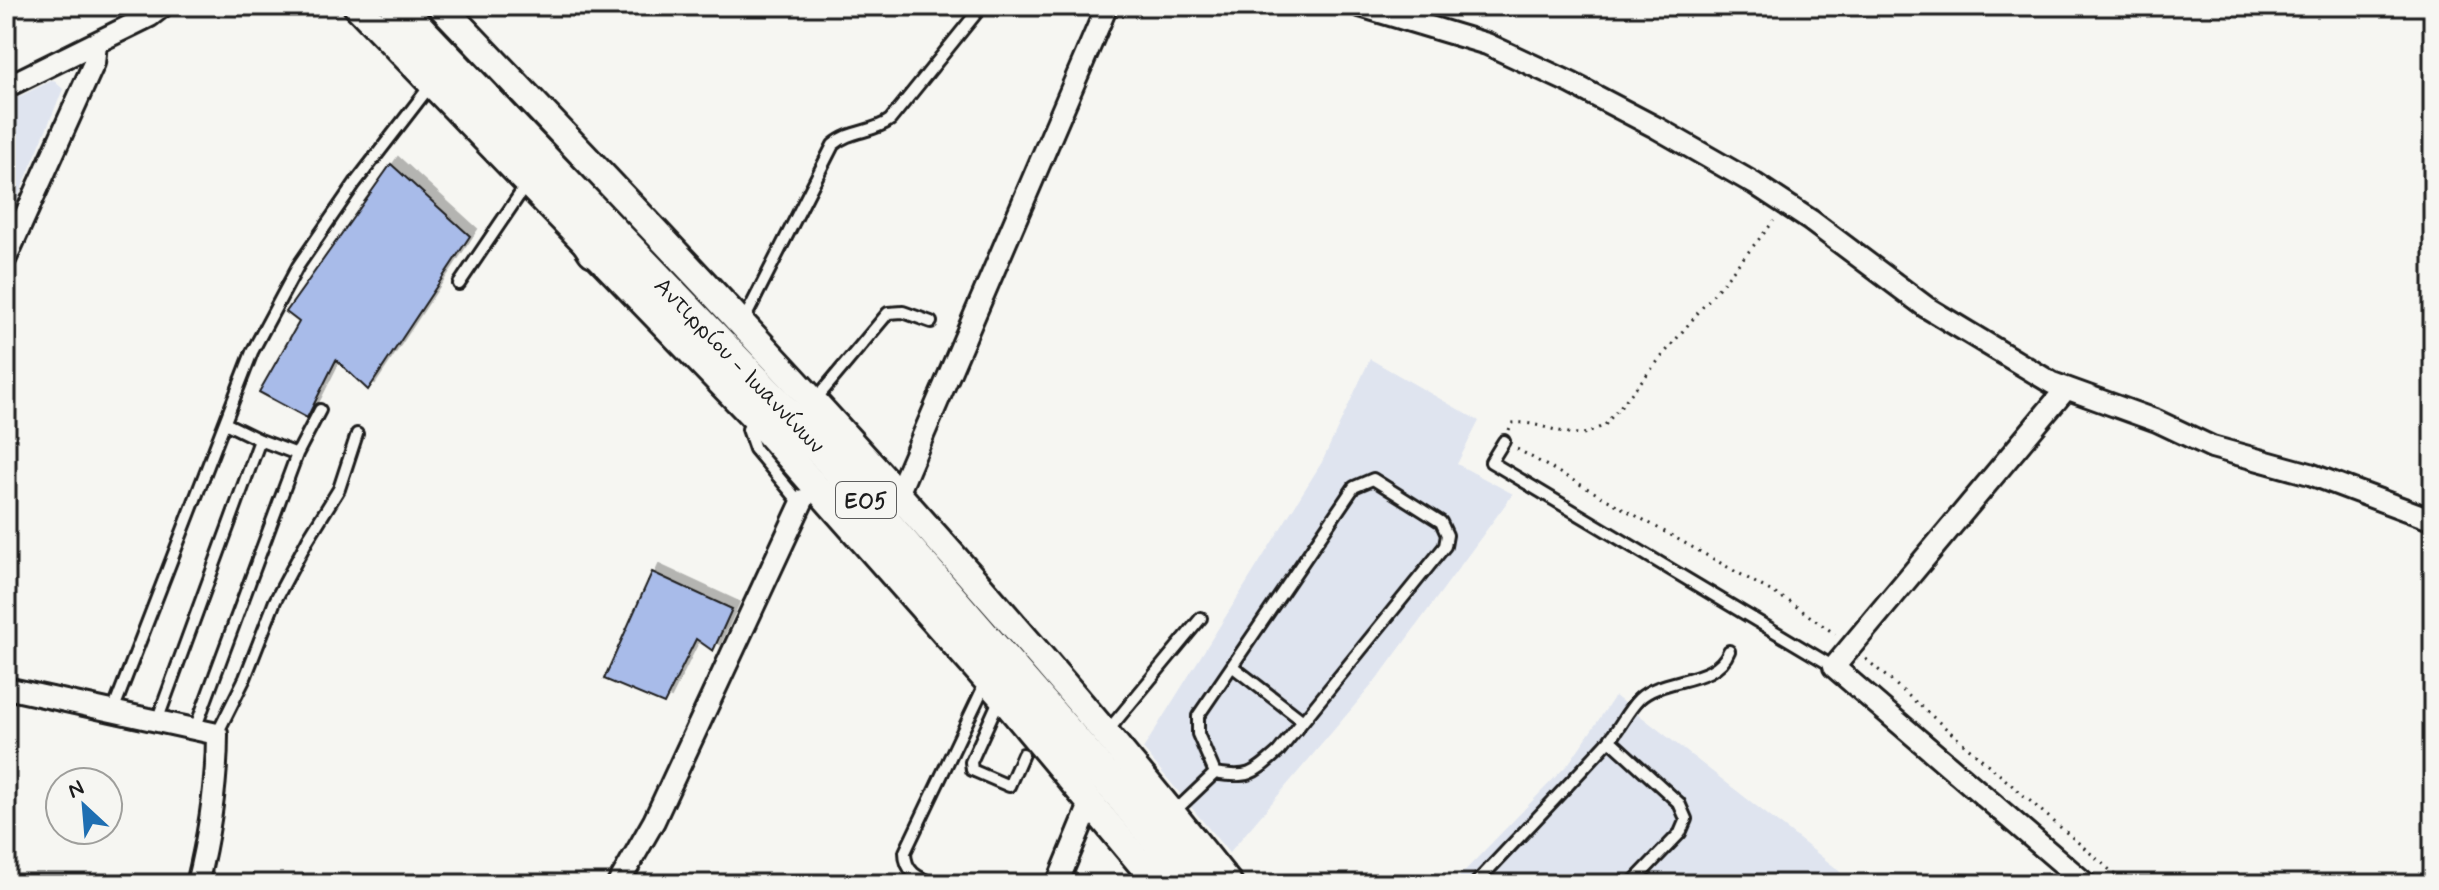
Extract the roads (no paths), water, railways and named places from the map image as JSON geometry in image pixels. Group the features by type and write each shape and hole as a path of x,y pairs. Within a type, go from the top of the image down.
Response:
{"main road":[{"name":"Αντιρρίου - Ιωαννίνων","path":"396,6 825,454 1194,884"},
{"path":"518,133 594,250"}],"street":[{"path":"6,87 150,16 163,6"},
{"path":"357,6 755,418 812,496 994,688 1158,884"},
{"path":"441,6 743,324 898,494 1105,734 1229,884"},
{"path":"898,494 1107,6"},
{"path":"1360,6 1407,12 1487,44 1571,83 1682,142 1787,205 1926,307 2066,389 2133,412 2212,447 2310,474 2433,520"},
{"path":"6,258 94,63 96,43"},
{"path":"2066,389 1834,667 2086,884"},
{"path":"618,884 654,821 812,496"},
{"path":"6,688 217,734 207,844 197,884"},
{"path":"1057,884 1091,802"}],"lane":[{"path":"743,324 833,145 843,136 875,128 890,120 982,6"},
{"path":"113,711 252,352 298,266 355,183 432,83"},
{"path":"459,284 527,183"},
{"path":"814,401 888,313 903,312 931,322"},
{"path":"195,729 297,454 320,410"},
{"path":"225,423 297,454"},
{"path":"217,734 245,678 275,601 339,489 357,434"},
{"path":"157,721 260,440"},
{"path":"1504,441 1491,462 1834,667"},
{"path":"1373,479 1441,522 1447,535 1445,546 1278,752 1253,773 1241,777 1215,773 1196,725 1198,716 1354,487 1373,479"},
{"path":"1105,734 1201,618"},
{"path":"1475,884 1610,740 1640,698 1666,685 1715,668 1726,660 1729,651"},
{"path":"1232,666 1303,721"},
{"path":"994,688 971,762 972,770 1009,786 1023,754"},
{"path":"935,884 908,869 905,852 994,688"},
{"path":"1610,740 1679,803 1686,819 1680,833 1631,884"},
{"path":"1171,814 1215,773"}]}
